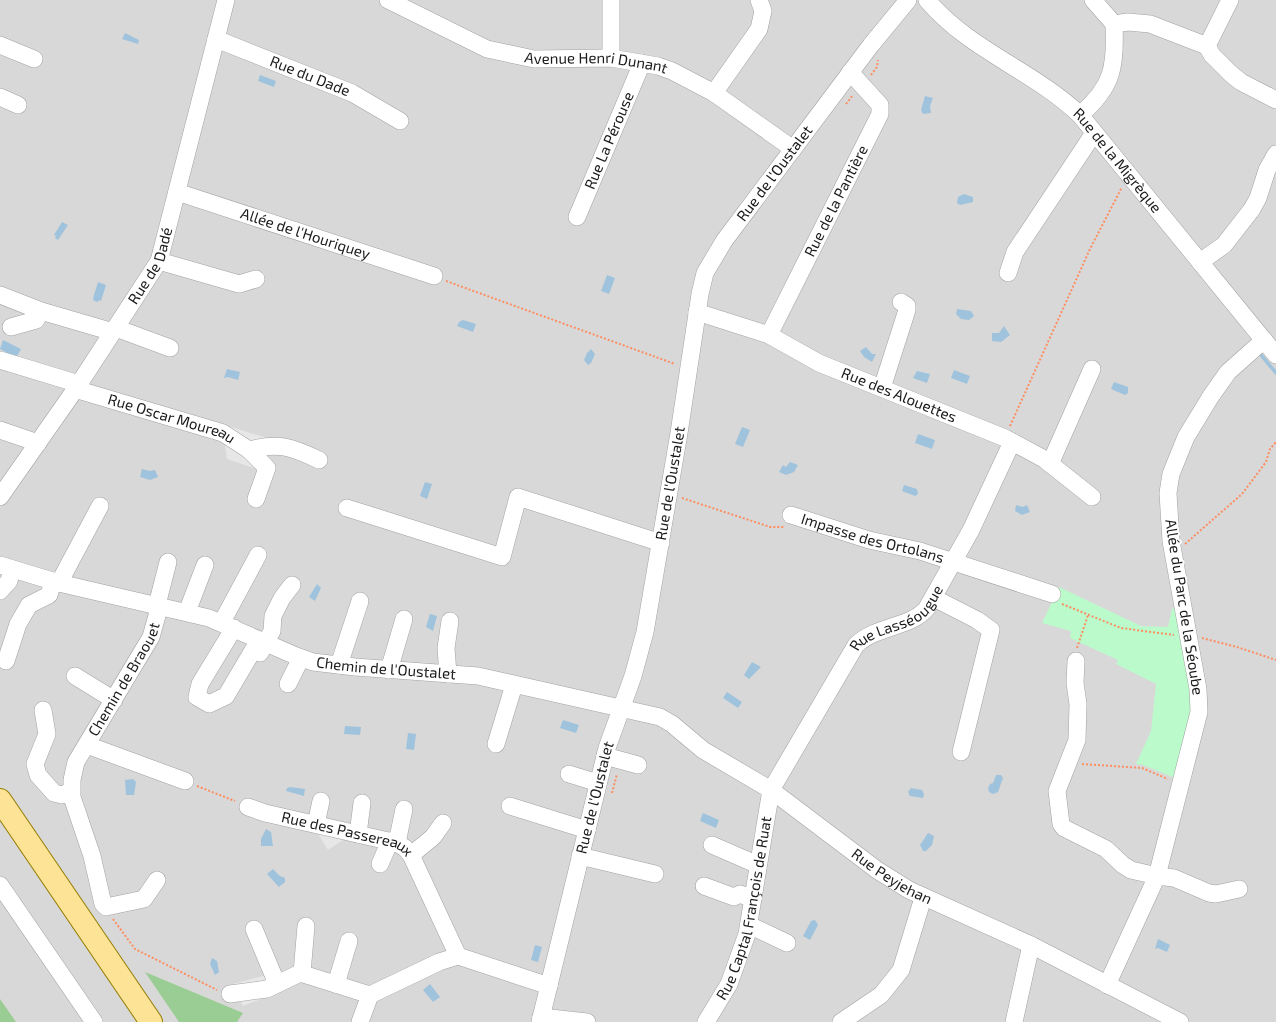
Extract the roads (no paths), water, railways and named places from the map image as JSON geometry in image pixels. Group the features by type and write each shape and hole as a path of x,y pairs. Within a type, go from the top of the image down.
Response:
{"main road":[{"path":"0,800 151,1022"}],"street":[{"name":"Rue de Dadé","path":"0,496 77,386 159,261 178,192 226,0"},
{"path":"611,0 611,58"},
{"path":"714,93 759,29 763,11 759,0"},
{"name":"Rue de l'Oustalet","path":"541,1019 605,756 620,707 633,676 645,632 661,543 702,283 711,260 724,241 850,72 908,0"},
{"name":"Rue de la Migrèque","path":"927,0 960,32 1056,96 1080,115 1129,173 1276,355"},
{"path":"1080,115 1098,99 1114,64 1114,24 1092,0"},
{"path":"1207,46 1230,0"},
{"name":"Avenue Henri Dunant","path":"390,1 487,49 534,59 611,58 642,63 672,71 714,93 793,149"},
{"path":"1114,24 1128,22 1150,24 1207,46 1212,55 1241,82 1276,100"},
{"name":"Rue du Dade","path":"216,39 352,93 400,121"},
{"path":"3,52 34,59"},
{"name":"Rue La Pérouse","path":"577,217 642,63"},
{"name":"Rue de la Pantière","path":"769,335 880,114 880,105 850,72"},
{"path":"0,97 18,105"},
{"path":"1008,273 1015,252 1094,133"},
{"path":"1200,262 1224,244 1235,233 1252,209 1258,198 1267,170 1276,154"},
{"name":"Allée de l'Houriquey","path":"178,192 434,276"},
{"path":"159,261 239,284 256,279"},
{"path":"0,295 41,311 114,330 170,348"},
{"path":"882,388 907,310 907,306 901,302"},
{"path":"11,327 36,320 41,311"},
{"name":"Rue des Alouettes","path":"697,312 769,335 819,363 1009,440 1050,464 1092,497"},
{"name":"Allée du Parc de la Séoube","path":"1107,985 1157,876 1197,722 1199,704 1198,688 1171,542 1168,493 1171,474 1186,436 1211,396 1228,372 1264,340"},
{"name":"Rue Oscar Moureau","path":"0,360 223,433 257,448 268,468 256,499"},
{"path":"1050,464 1092,369"},
{"path":"0,430 38,443"},
{"name":"Rue Lasséougue","path":"771,790 856,645 871,633 917,618 922,614 934,598 979,514 1009,440"},
{"path":"257,448 292,447 319,460"},
{"path":"347,508 502,557 518,497 661,543"},
{"path":"6,661 18,624 29,605 49,595 100,506"},
{"path":"369,526 390,525 392,521 391,513 376,506"},
{"name":"Impasse des Ortolans","path":"794,516 869,540 914,549 1056,598"},
{"path":"258,555 228,625 200,684 197,697 209,704 226,696 262,642 272,631 273,616 282,598 292,585"},
{"path":"159,605 168,562"},
{"path":"187,612 205,565"},
{"path":"0,591 9,581 6,567"},
{"name":"Chemin de Braouet","path":"6,567 56,582 159,605 151,637 74,768 71,791 92,856 101,900 106,907 144,899 157,880"},
{"path":"934,598 977,620 991,630 961,752"},
{"path":"339,665 360,601"},
{"name":"Chemin de l'Oustalet","path":"159,605 228,625 262,642 301,658 339,665 478,676 620,707"},
{"path":"389,670 404,619"},
{"path":"448,674 446,648 450,621"},
{"path":"234,696 262,642"},
{"path":"288,684 301,658"},
{"path":"1076,661 1075,682 1078,704 1077,740 1057,791 1061,824 1064,828 1106,849 1123,865 1131,870 1174,878 1209,893 1216,894 1239,889"},
{"path":"75,676 114,700"},
{"path":"496,744 514,685"},
{"name":"Rue Peyjehan","path":"620,707 664,719 703,750 771,790 878,870 923,898 1031,945 1161,1014 1180,1022"},
{"path":"43,710 47,734 36,760 38,775 54,793 62,795 71,791"},
{"path":"87,745 184,781"},
{"path":"605,756 638,764"},
{"path":"569,774 598,783"},
{"name":"Rue Captal François de Ruat","path":"708,1021 729,984 751,913 771,790"},
{"path":"316,824 322,801"},
{"path":"358,834 362,803"},
{"path":"510,806 587,830"},
{"name":"Rue des Passereaux","path":"248,807 265,813 394,842 405,848 411,855 458,956"},
{"path":"380,864 394,842 404,809"},
{"path":"411,855 434,838 442,823"},
{"path":"712,845 758,864"},
{"path":"580,856 655,874"},
{"path":"0,885 94,1022"},
{"path":"704,886 734,897 740,894 751,913"},
{"path":"842,1022 881,995 901,970 923,898"},
{"path":"723,901 751,913 787,943"},
{"path":"302,973 306,926"},
{"path":"252,934 272,987"},
{"path":"336,984 349,941"},
{"path":"1014,1022 1031,945"},
{"path":"230,994 272,987 302,973 370,995 439,962 458,956 549,986"},
{"path":"360,1022 370,995"},
{"path":"541,1019 588,1022"}],"water":[{"path":"125,33 139,40 138,44 122,39"},
{"path":"260,75 276,81 274,87 258,81"},
{"path":"925,96 933,98 930,106 931,113 923,114 921,110"},
{"path":"964,194 973,197 973,202 960,205 957,203 958,197"},
{"path":"62,222 68,225 58,240 54,235"},
{"path":"607,275 615,278 609,294 601,291"},
{"path":"98,282 106,285 101,301 99,300 98,302 94,301 93,298"},
{"path":"957,309 971,311 974,316 969,320 961,319 956,314"},
{"path":"463,320 476,324 473,332 457,326 459,322"},
{"path":"1004,326 1010,335 1001,342 992,341 992,333 999,333"},
{"path":"3,340 21,349 16,358 0,349"},
{"path":"866,347 872,354 876,354 872,362 864,357 860,351"},
{"path":"591,349 595,354 591,363 588,365 584,360 587,353"},
{"path":"227,369 240,372 238,380 228,377 224,378"},
{"path":"954,370 970,376 967,384 951,378"},
{"path":"917,371 930,374 927,383 913,378"},
{"path":"1114,382 1128,387 1128,393 1125,395 1111,389"},
{"path":"742,427 750,430 743,447 735,444"},
{"path":"918,434 935,440 932,449 915,443"},
{"path":"790,462 798,465 794,472 786,475 779,472 783,465 786,467"},
{"path":"142,469 150,471 155,470 158,477 150,480 140,477"},
{"path":"425,482 432,484 427,499 420,496"},
{"path":"904,485 917,489 918,494 915,496 902,491"},
{"path":"1016,505 1023,507 1027,505 1030,512 1022,515 1015,511"},
{"path":"317,584 321,588 315,601 309,597"},
{"path":"430,614 437,616 433,631 426,627"},
{"path":"752,662 761,667 749,679 744,675"},
{"path":"727,692 742,702 738,708 723,698"},
{"path":"563,720 579,725 576,733 560,728"},
{"path":"345,726 361,727 360,735 344,734"},
{"path":"408,733 416,734 414,750 406,749"},
{"path":"996,775 1001,775 1003,778 998,792 993,794 989,792 988,788 990,784 993,783"},
{"path":"133,779 136,782 134,795 126,795 125,780"},
{"path":"287,788 305,789 304,796 286,791"},
{"path":"911,788 922,790 924,794 923,798 910,796 908,792"},
{"path":"703,813 719,820 716,828 700,821"},
{"path":"266,829 271,832 273,846 261,846 261,839"},
{"path":"928,833 934,836 932,845 926,851 923,851 920,845"},
{"path":"273,869 280,876 285,878 285,882 279,887 267,874"},
{"path":"815,920 818,925 810,940 803,936 811,921"},
{"path":"1158,939 1170,945 1167,952 1158,948 1155,949"},
{"path":"535,945 542,947 538,962 531,960"},
{"path":"212,958 217,961 219,972 215,975 210,964"},
{"path":"430,984 440,997 433,1002 423,990"}],"waterway":[{"path":"1261,355 1276,373"}]}
